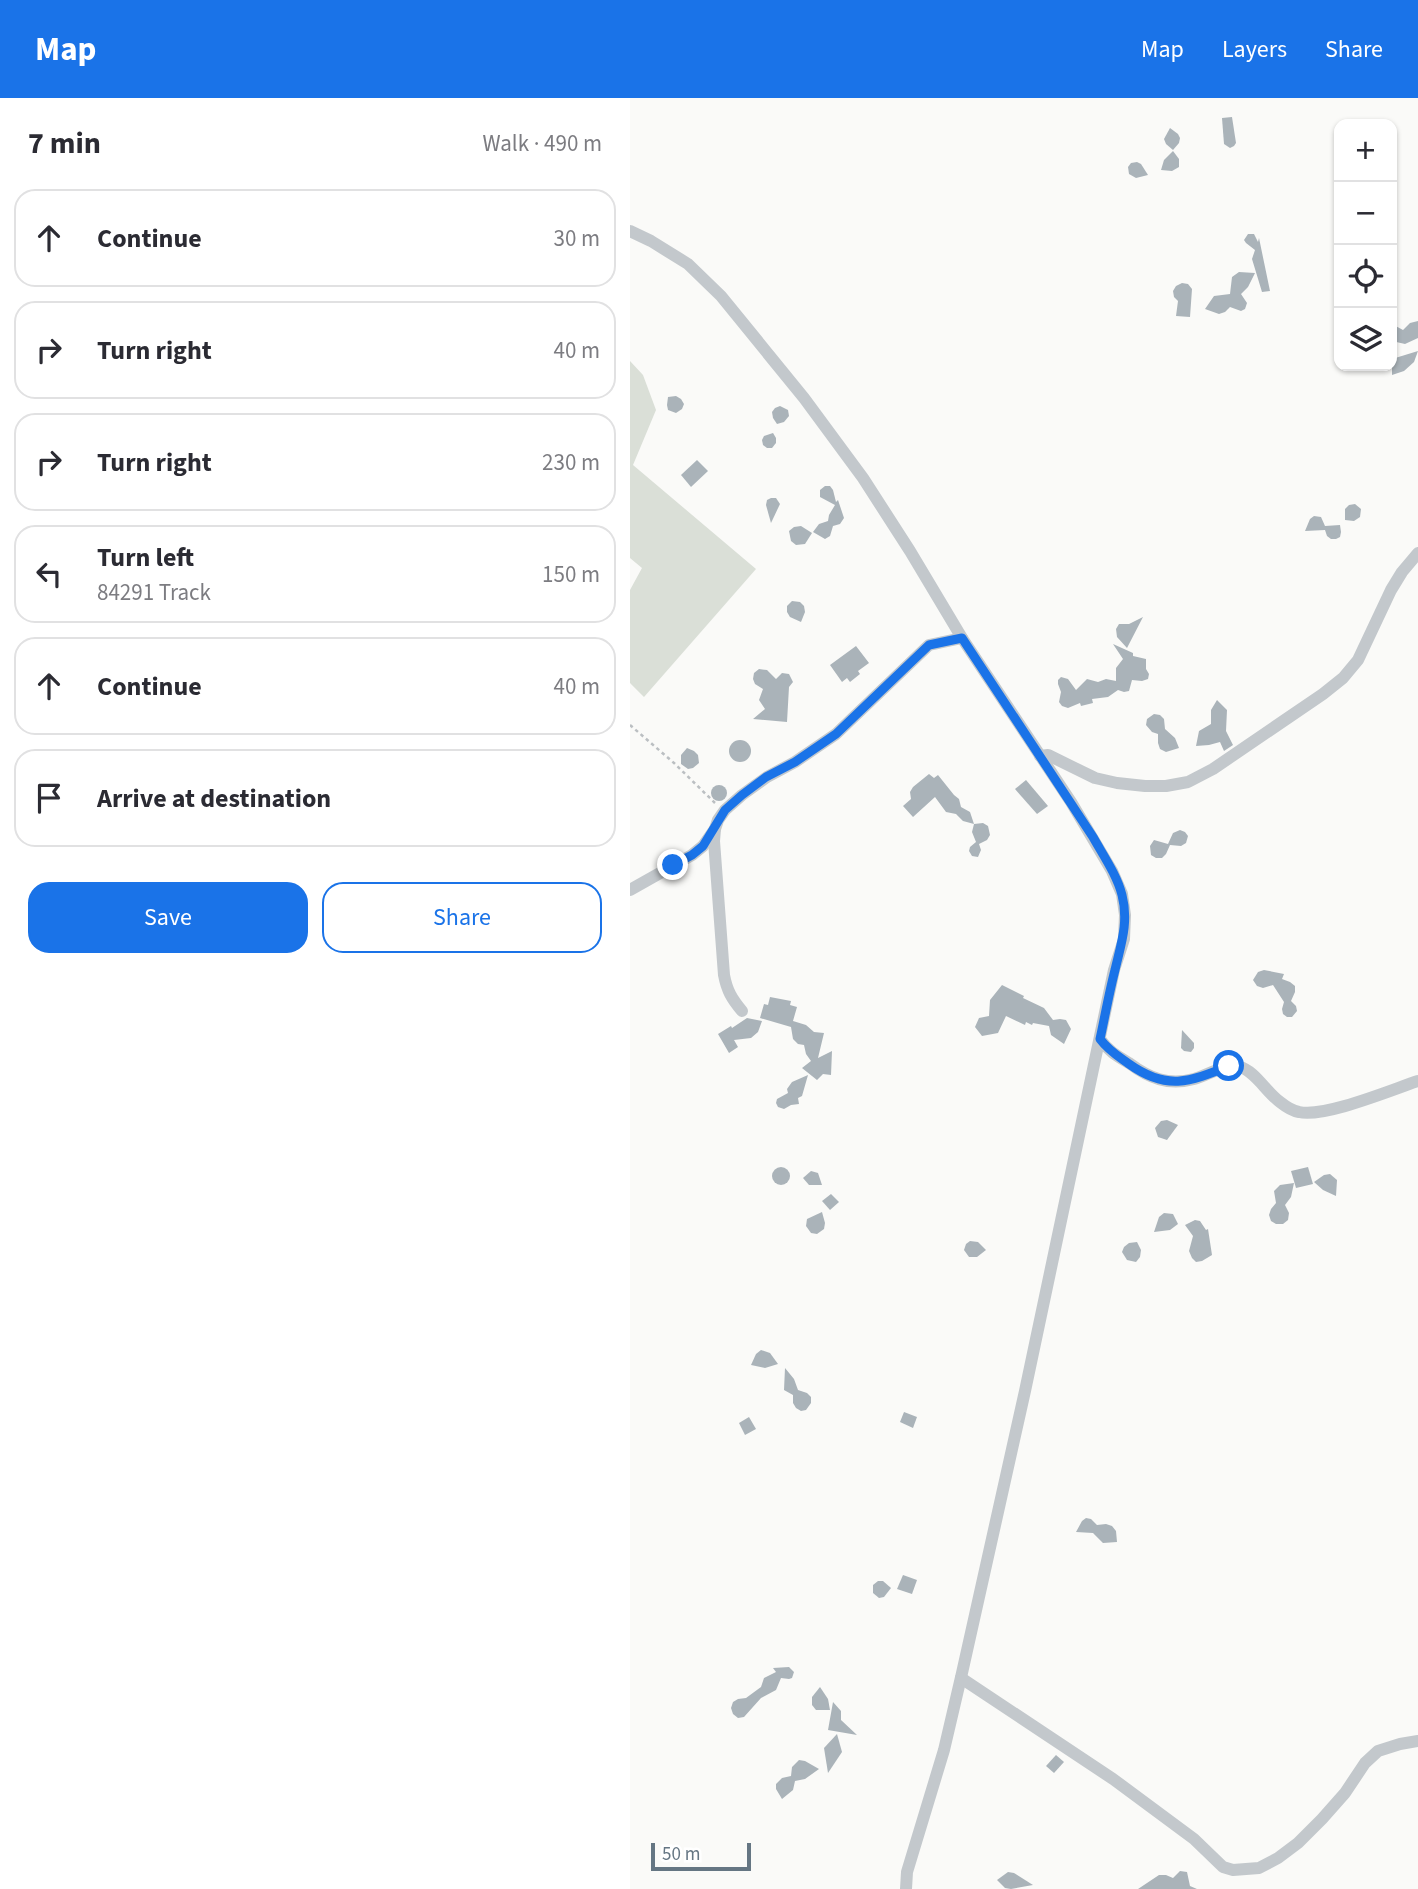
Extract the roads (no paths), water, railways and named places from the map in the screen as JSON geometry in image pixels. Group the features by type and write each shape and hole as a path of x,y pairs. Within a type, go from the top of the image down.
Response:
{"street":[{"path":"630,231 688,264 721,296 804,398 863,478 910,551 962,638 1093,837 1122,894 1124,939 1115,970 961,1678 931,1794 907,1872 906,1889"},
{"path":"1040,756 1048,755 1095,778 1145,786 1188,782 1213,769 1343,678 1358,660 1391,590 1418,554"},
{"path":"630,890 703,846 725,810 766,777 795,762 836,734 929,645 962,638"},
{"path":"715,829 724,975 730,997 742,1011"},
{"path":"1100,1039 1108,1050 1119,1058 1150,1077 1163,1081 1177,1082 1229,1066 1239,1066 1247,1069 1280,1102 1297,1112 1313,1113 1332,1109 1418,1081"},
{"path":"961,1678 1113,1779 1187,1833 1223,1867 1233,1871 1259,1868 1278,1858 1322,1819 1345,1793 1365,1763 1378,1751 1418,1741"}]}
